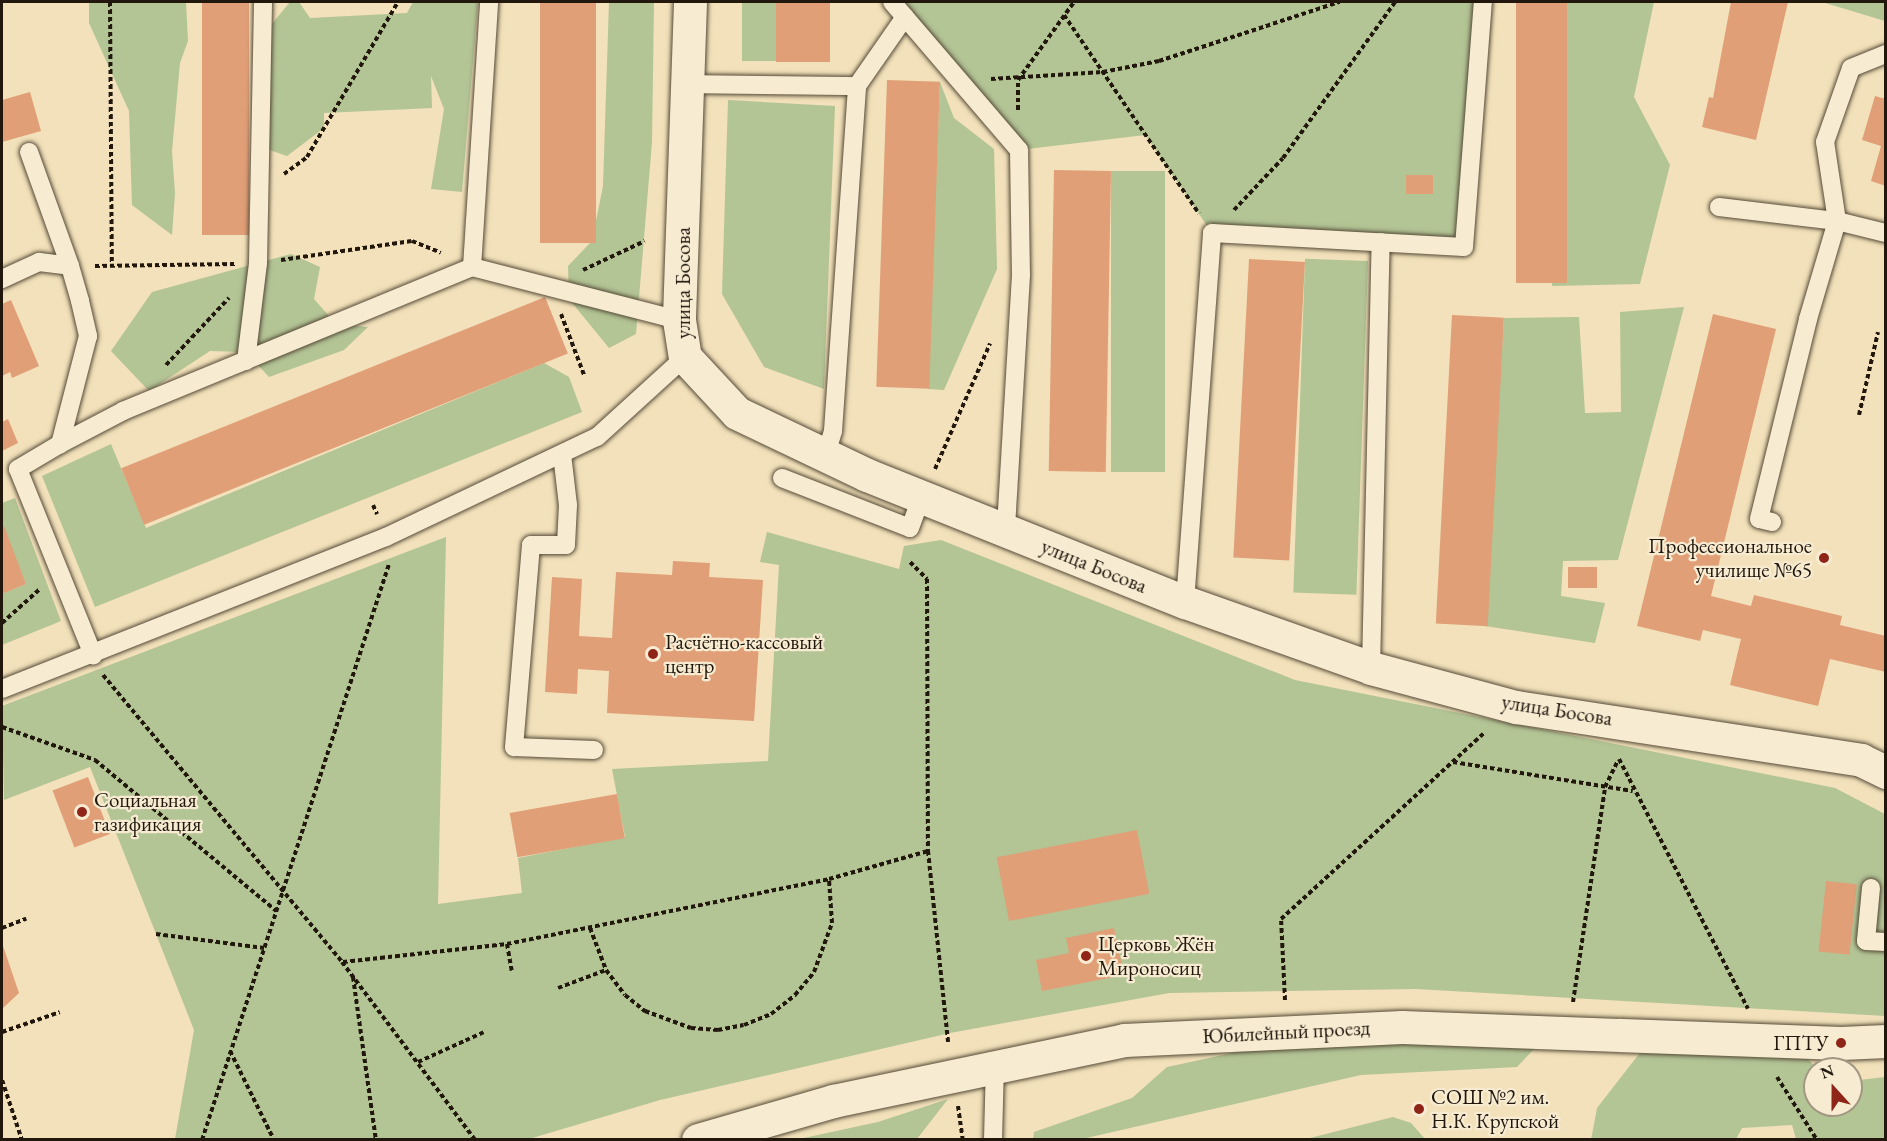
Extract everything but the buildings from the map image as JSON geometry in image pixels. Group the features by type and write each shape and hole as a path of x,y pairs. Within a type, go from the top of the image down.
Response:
{"street":[{"name":"улица Босова","path":"690,2 679,320 685,357 737,413 867,475 1006,531 1185,602 1371,668 1516,706 1861,760 1886,772"},
{"name":"Юбилейный проезд","path":"698,1140 833,1101 995,1064 1124,1040 1402,1027 1840,1043 1886,1041"}],"lane":[{"path":"246,361 258,263 263,2"},
{"path":"472,267 489,2"},
{"path":"892,2 954,78 1019,150 1021,275 1006,531"},
{"path":"1185,602 1212,233 1464,246 1483,2"},
{"path":"826,454 833,431 857,86 905,17"},
{"path":"1772,522 1759,519 1808,319 1837,221 1825,142 1851,68 1886,54"},
{"path":"688,84 857,86"},
{"path":"29,152 70,266 88,336 60,444"},
{"path":"1719,207 1837,221 1886,233"},
{"path":"1371,668 1381,242"},
{"path":"2,279 39,262 70,266"},
{"path":"96,662 18,469 60,444 123,411 472,267 679,320"},
{"path":"2,689 96,662 386,537 597,437 685,357"},
{"path":"562,454 568,505 566,545 531,545 514,747 594,750"},
{"path":"782,478 910,528 917,509"},
{"path":"1871,888 1866,941 1886,942"},
{"path":"993,1140 995,1064"}],"path":[{"path":"110,2 112,266"},
{"path":"260,192 307,157 398,2"},
{"path":"1019,150 1018,80 1074,2"},
{"path":"954,78 1018,80 1103,72 1159,61 1340,2"},
{"path":"1064,15 1212,233 1283,158 1395,2"},
{"path":"159,372 258,263"},
{"path":"1859,416 1878,332"},
{"path":"933,474 993,338"},
{"path":"577,356 584,375"},
{"path":"202,1140 393,552"},
{"path":"910,562 927,579 928,851 948,1041"},
{"path":"2,623 59,572"},
{"path":"96,662 353,975 475,1140"},
{"path":"2,727 95,760 276,910"},
{"path":"1285,1001 1281,919 1487,730"},
{"path":"1573,1005 1605,787 1619,759 1633,791 1753,1017"},
{"path":"1452,762 1633,791"},
{"path":"342,962 507,944 829,879 928,851"},
{"path":"590,928 606,970 625,995 666,1021 718,1030 744,1025 779,1008 814,972 832,923 829,879"},
{"path":"2,928 26,919"},
{"path":"156,934 264,948"},
{"path":"507,944 512,971"},
{"path":"558,988 606,970"},
{"path":"353,975 376,1140"},
{"path":"2,1032 60,1012"},
{"path":"418,1062 484,1032"},
{"path":"230,1051 274,1140"},
{"path":"1777,1077 1817,1140"},
{"path":"2,1080 22,1140"},
{"path":"957,1096 963,1140"}],"green space":[{"path":"89,2 186,2 188,41 180,63 172,151 175,193 172,235 132,205 129,111 89,23"},
{"path":"290,2 299,2 310,18 407,13 413,2 478,2 462,192 431,189 444,109 431,76 432,108 324,113 324,128 287,156 261,147 262,36"},
{"path":"609,2 654,2 652,142 636,334 609,348 569,299 568,266 592,241 603,186"},
{"path":"742,2 776,2 776,61 742,61"},
{"path":"892,2 1483,2 1464,247 1212,233 1145,135 1019,150"},
{"path":"1567,2 1654,2 1634,97 1670,165 1640,284 1552,286"},
{"path":"1822,2 1885,2 1885,21"},
{"path":"940,82 954,118 994,149 997,269 944,390 928,389"},
{"path":"728,100 835,106 824,389 764,367 722,294"},
{"path":"1111,171 1165,171 1165,472 1111,472"},
{"path":"291,254 320,267 314,299 336,324 368,327 344,350 269,377 246,352 210,351 149,391 111,351 152,292"},
{"path":"1305,259 1368,261 1356,595 1293,593"},
{"path":"1684,307 1618,560 1563,561 1561,596 1605,603 1595,643 1485,626 1504,318 1579,317 1585,413 1621,412 1620,312"},
{"path":"544,363 569,377 582,412 95,607 42,476 111,444 146,528"},
{"path":"15,498 61,621 2,645 2,594 26,584 2,527 2,503"},
{"path":"767,532 899,569 904,546 941,540 1295,680 1835,788 1885,814 1885,1016 1416,989 1169,993 950,1033 660,1100 529,1139 175,1139 194,1030 90,767 4,800 2,706 446,537 438,904 522,893 518,858 625,837 612,769 768,761 779,565 760,562"},
{"path":"1525,1034 1534,1049 1517,1067 1361,1075 1082,1139 1033,1140 1034,1132 1132,1098 1167,1067 1316,1035"},
{"path":"1671,1041 1798,1048 1806,1057 1803,1057 1803,1117 1863,1117 1863,1080 1885,1077 1885,1139 1796,1139 1792,1125 1742,1128 1736,1139 1591,1140 1597,1108 1639,1054"},
{"path":"948,1099 917,1139 799,1139 878,1122"},
{"path":"1393,1117 1411,1123 1425,1139 1306,1139"}],"place":[{"name":"Профессиональное училище №65","path":"1824,558"},
{"name":"Расчётно-кассовый центр","path":"653,654"},
{"name":"Социальная газификация","path":"82,812"},
{"name":"Церковь Жён Мироносиц","path":"1086,956"},
{"name":"ГПТУ","path":"1841,1043"},
{"name":"СОШ №2 им. Н.К. Крупской","path":"1419,1109"}]}
